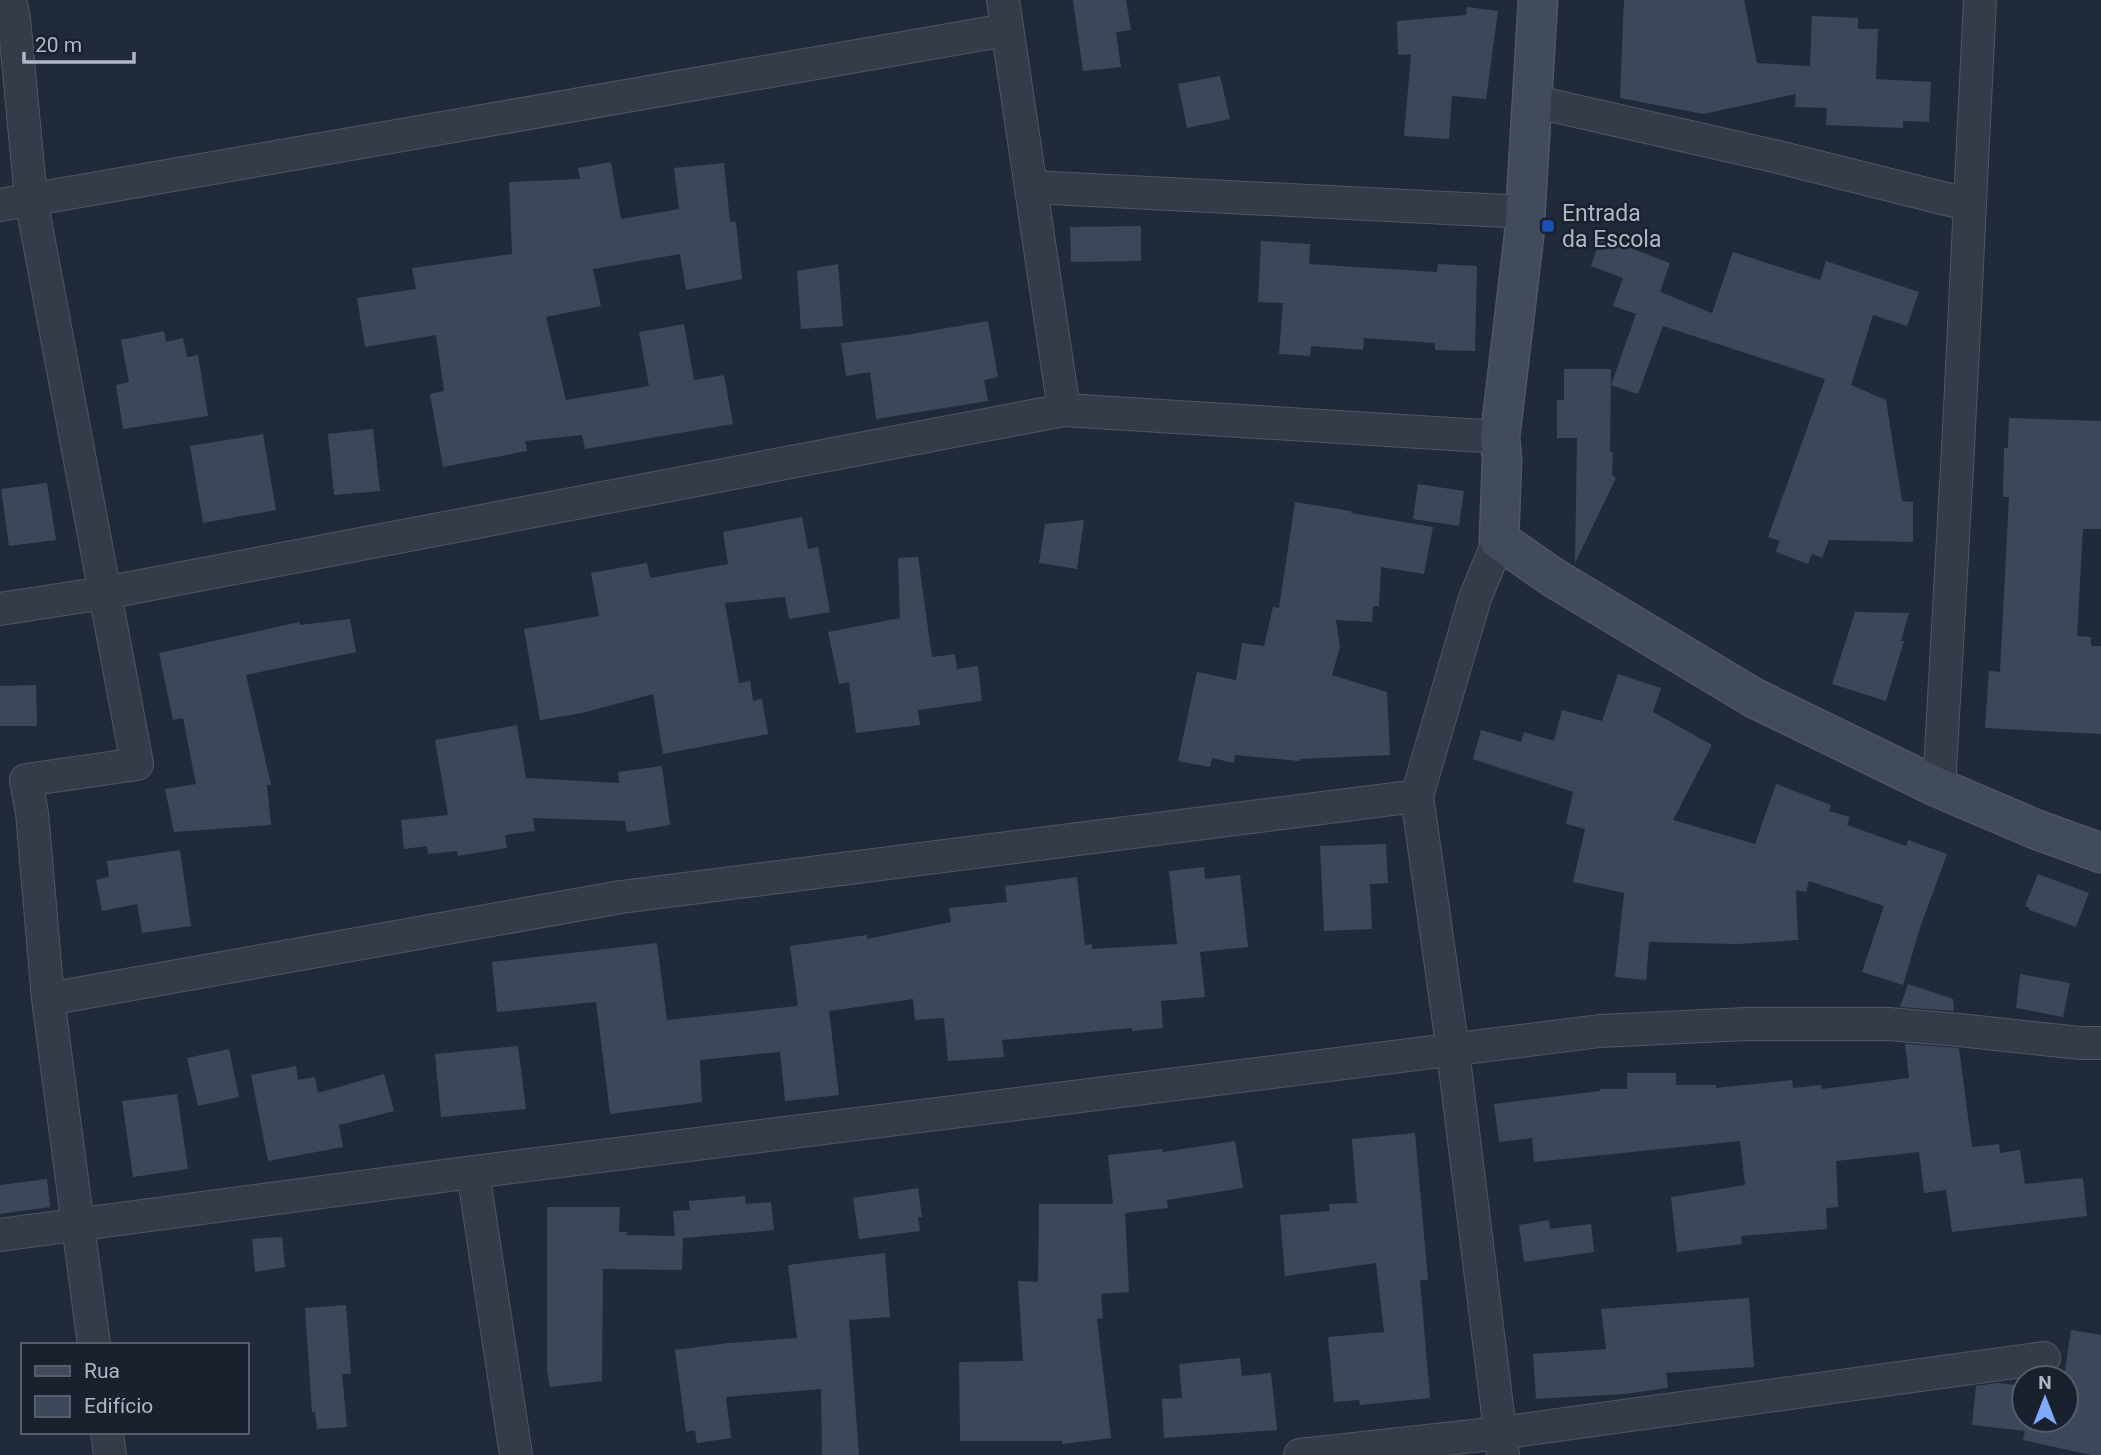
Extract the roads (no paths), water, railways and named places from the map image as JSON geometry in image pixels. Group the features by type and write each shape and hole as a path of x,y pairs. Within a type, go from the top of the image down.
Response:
{"street":[{"path":"1501,1444 1453,1051 1417,796 1475,598 1499,540 1502,460 1500,437 1524,236 1538,0"},
{"path":"1939,788 1980,0"},
{"path":"8,12 31,200 137,764 26,780 32,813 48,999 94,1343"},
{"path":"0,205 1005,15 1064,410"},
{"path":"1532,101 1774,156 1970,205"},
{"path":"1032,187 1525,212"},
{"path":"0,609 104,593 1064,410 1500,437"},
{"path":"1499,540 1553,578 1754,698 1939,788 2035,829 2101,853"},
{"path":"48,999 621,897 1417,796"},
{"path":"0,1235 472,1172 1600,1031 1746,1024 1888,1024 2101,1043"},
{"path":"472,1172 516,1455"},
{"path":"1300,1455 1501,1444 2044,1358"},
{"path":"107,1434 110,1455"}],"place":[{"name":"Entrada da Escola","path":"1548,226"}]}
